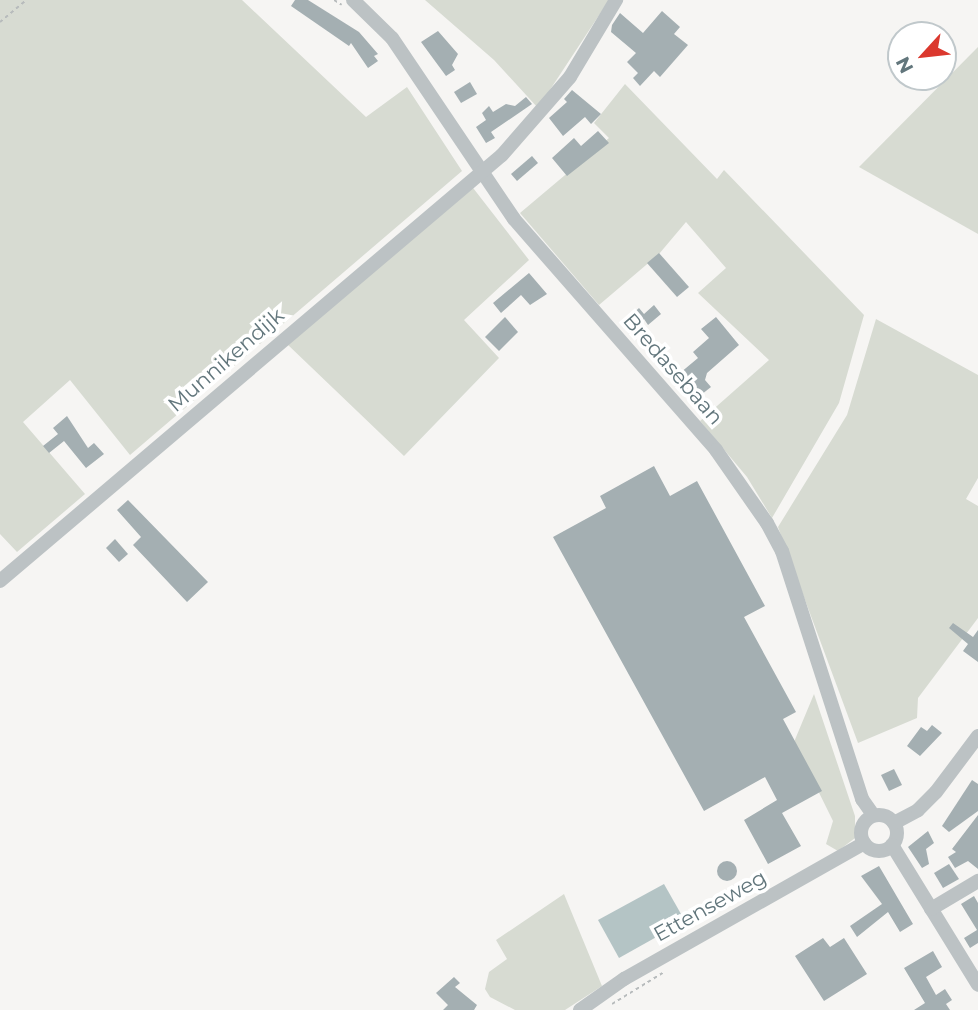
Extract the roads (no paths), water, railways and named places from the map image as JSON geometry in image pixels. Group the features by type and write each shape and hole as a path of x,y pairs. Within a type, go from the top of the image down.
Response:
{"street":[{"name":"Bredasebaan","path":"352,0 392,38 479,172 514,219 716,450 767,523 790,575 862,799 873,815"},
{"name":"Munnikendijk","path":"0,581 530,127 570,77 616,0"},
{"path":"894,823 926,803 978,736"},
{"path":"892,845 878,851 864,843 861,828 873,815 889,817 894,823 892,845 978,985"},
{"name":"Ettenseweg","path":"580,1010 624,979 864,843"},
{"path":"932,908 978,881"}]}
